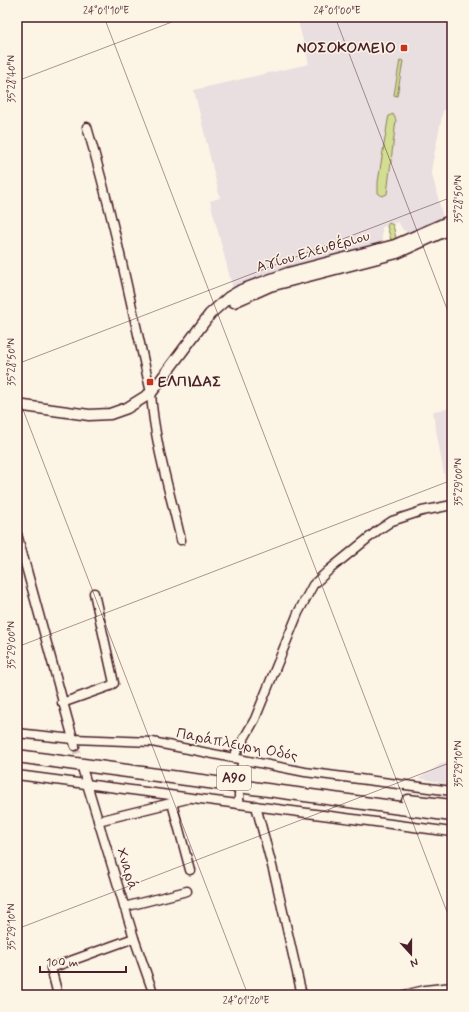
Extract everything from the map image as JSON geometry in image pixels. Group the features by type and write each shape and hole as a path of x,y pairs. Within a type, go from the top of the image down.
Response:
{"highway":[{"name":"Α90","path":"17,748 452,806"},
{"name":"Α90","path":"17,756 452,815"}],"main road":[{"name":"Αγίου Ελευθέριου","path":"17,405 103,415 133,406 151,393 210,314 229,297 255,284 288,273 395,245 452,220"},
{"name":"Αγίου Ελευθέριου","path":"195,333 232,303 257,291 302,277 397,253 452,228"}],"street":[{"path":"87,127 103,182 151,393 152,408 162,458 181,540"},
{"path":"233,758 255,719 298,613 313,585 377,531 392,521 414,513 452,505"},
{"path":"17,534 74,743"},
{"path":"62,703 110,686 114,683 94,593"},
{"name":"Παράπλευρη Οδός","path":"17,733 74,743 152,742 305,772 452,791"},
{"path":"240,771 243,761"},
{"name":"Χναρά","path":"83,771 145,975 149,995"},
{"path":"17,774 452,832"},
{"path":"239,794 239,804"},
{"path":"98,821 192,797"},
{"path":"172,803 190,870"},
{"path":"256,806 276,881 302,995"},
{"path":"124,907 187,890"},
{"path":"58,995 51,968 134,938"},
{"name":"Χναρά","path":"145,975 154,995"},
{"path":"404,995 452,986"}],"shaded area":[{"path":"297,17 452,17 452,106 443,111 431,170 444,222 409,233 403,230 398,222 382,227 382,243 376,247 263,276 233,289 210,201 220,198 194,90 309,64"},
{"path":"452,408 452,496 448,497 433,413 434,411"},
{"path":"452,762 452,785 419,778 441,764"}],"green space":[{"path":"400,60 403,61 397,96 394,95"},
{"path":"393,114 396,120 387,194 382,196 378,193 378,182 388,120 389,116"},
{"path":"389,223 393,225 396,238 394,240 391,240 387,226"}],"tunnel":[{"path":"75,746 82,768"},
{"path":"239,790 240,771"}],"place":[{"name":"ΝΟΣΟΚΟΜΕΙΟ","path":"404,48"},
{"name":"ΕΛΠΙΔΑΣ","path":"150,382"}]}
